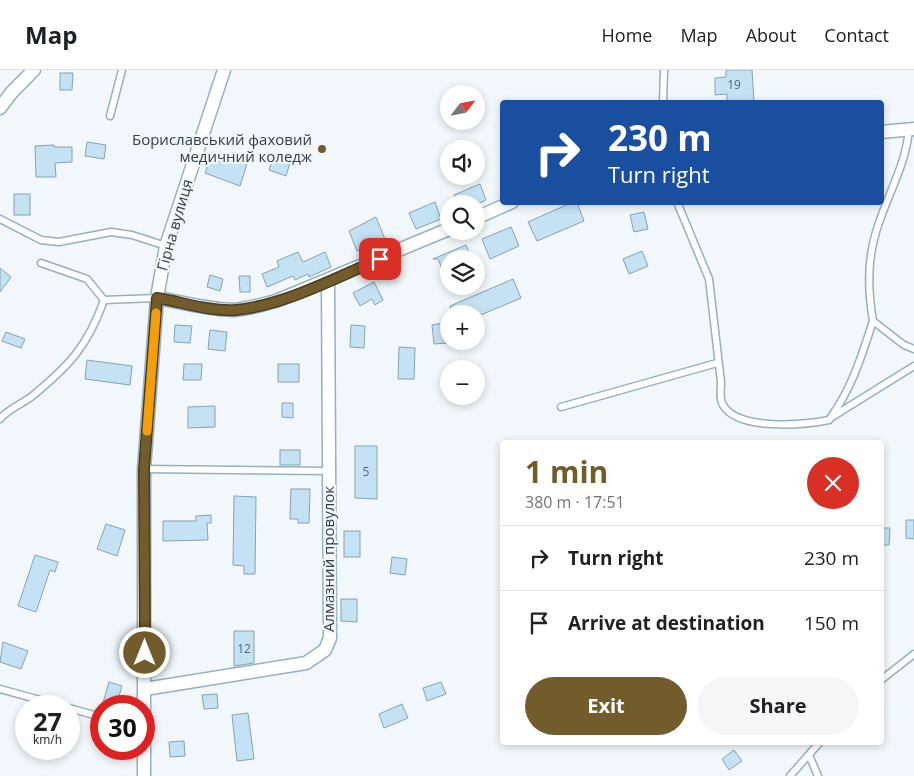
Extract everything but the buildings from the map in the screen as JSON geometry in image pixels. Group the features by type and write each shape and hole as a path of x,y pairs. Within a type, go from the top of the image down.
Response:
{"street":[{"path":"0,108 12,92 34,70"},
{"name":"Гірна вулиця","path":"145,695 144,469 157,298 166,246 224,70"},
{"path":"884,132 912,129"},
{"path":"485,214 505,205"},
{"path":"157,298 235,310 276,301 440,233"},
{"name":"Алмазний провулок","path":"145,689 306,663 325,650 330,638 328,281"},
{"name":"Гірна вулиця","path":"144,760 144,776"}],"lane":[{"path":"110,116 122,70"},
{"path":"663,100 664,70"},
{"path":"829,420 845,397 873,321 869,298 871,256 876,233 904,159 912,129"},
{"path":"678,205 709,279 717,363 721,382 720,399 724,407 743,419 773,424 808,424 829,420 914,366"},
{"path":"0,219 41,240 59,242 110,232 132,235 166,246"},
{"path":"41,263 86,279 104,300"},
{"path":"104,300 157,298"},
{"path":"0,420 47,384 73,359 90,337 104,300"},
{"path":"873,321 904,345 914,349"},
{"path":"561,407 717,363"},
{"path":"144,469 330,471"},
{"path":"884,678 914,654"},
{"path":"0,689 22,695"},
{"path":"790,776 817,745"},
{"path":"809,755 818,776"}],"slow traffic":[{"path":"147,431 156,313"}],"place":[{"name":"Бориславський фаховий медичний коледж","path":"322,149"}],"route":[{"path":"145,653 144,469 157,298 235,310 253,307 276,301 380,259"}]}
